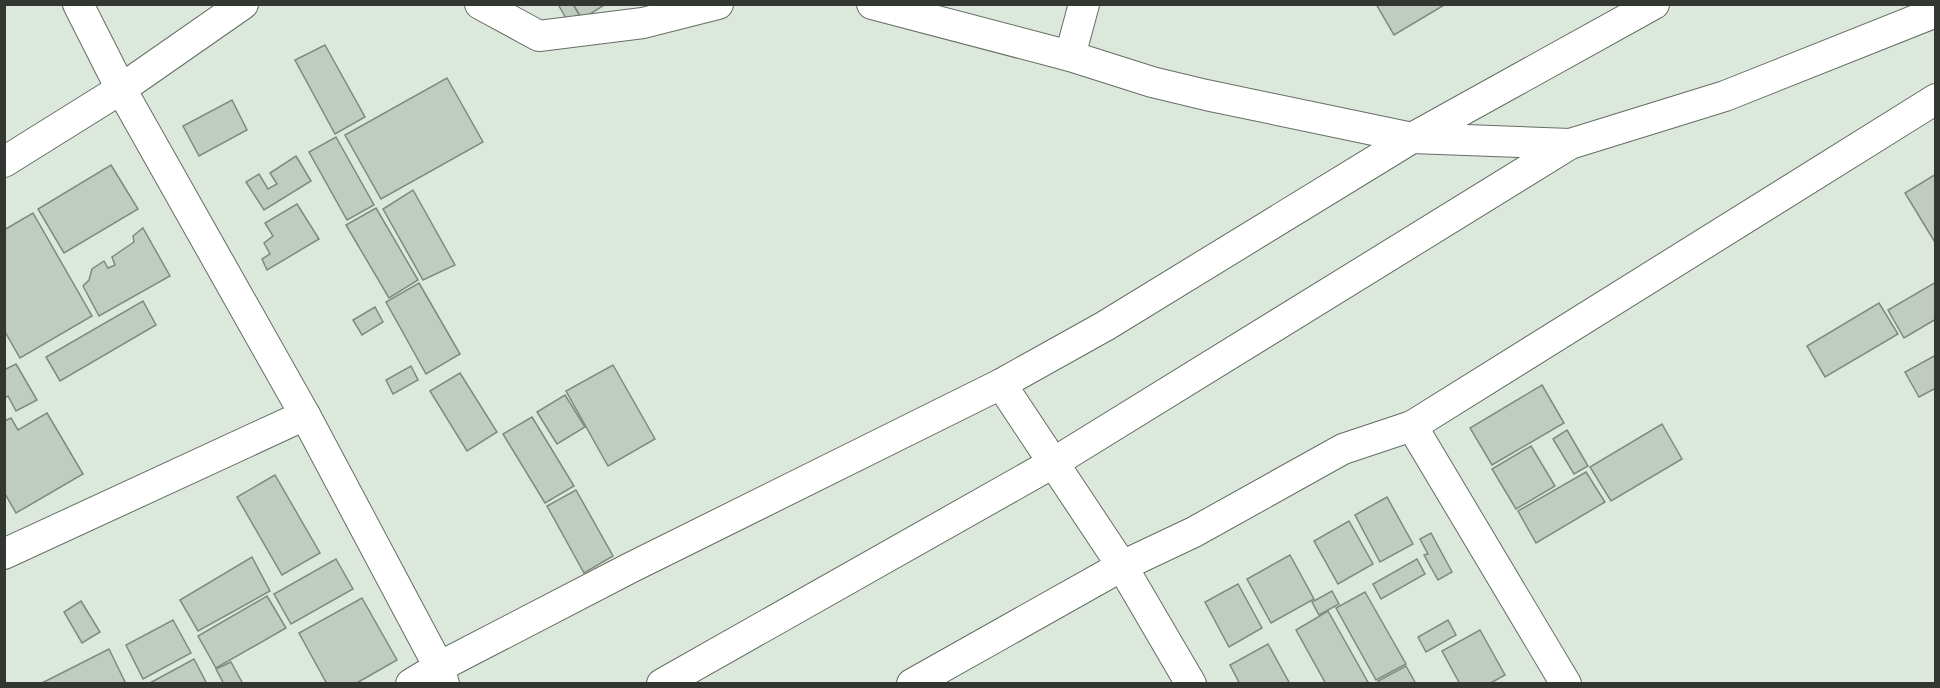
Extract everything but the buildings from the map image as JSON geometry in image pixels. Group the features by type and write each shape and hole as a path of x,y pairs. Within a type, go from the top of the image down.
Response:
{"street":[{"path":"78,4 121,89 305,415 441,675"},
{"path":"4,162 121,89 243,4"},
{"path":"480,4 538,36 643,23 718,4"},
{"path":"872,4 1070,56 1152,82 1412,138 1570,144"},
{"path":"1070,56 1084,4"},
{"path":"411,684 441,675 630,568 1001,384 1105,326 1412,138 1654,4"},
{"path":"663,684 1053,463 1570,144 1725,96 1935,12"},
{"path":"912,684 1122,566 1194,532 1344,449 1412,426 1935,99"},
{"path":"1001,384 1122,566 1191,684"},
{"path":"4,554 305,415"},
{"path":"1412,426 1566,684"}]}
